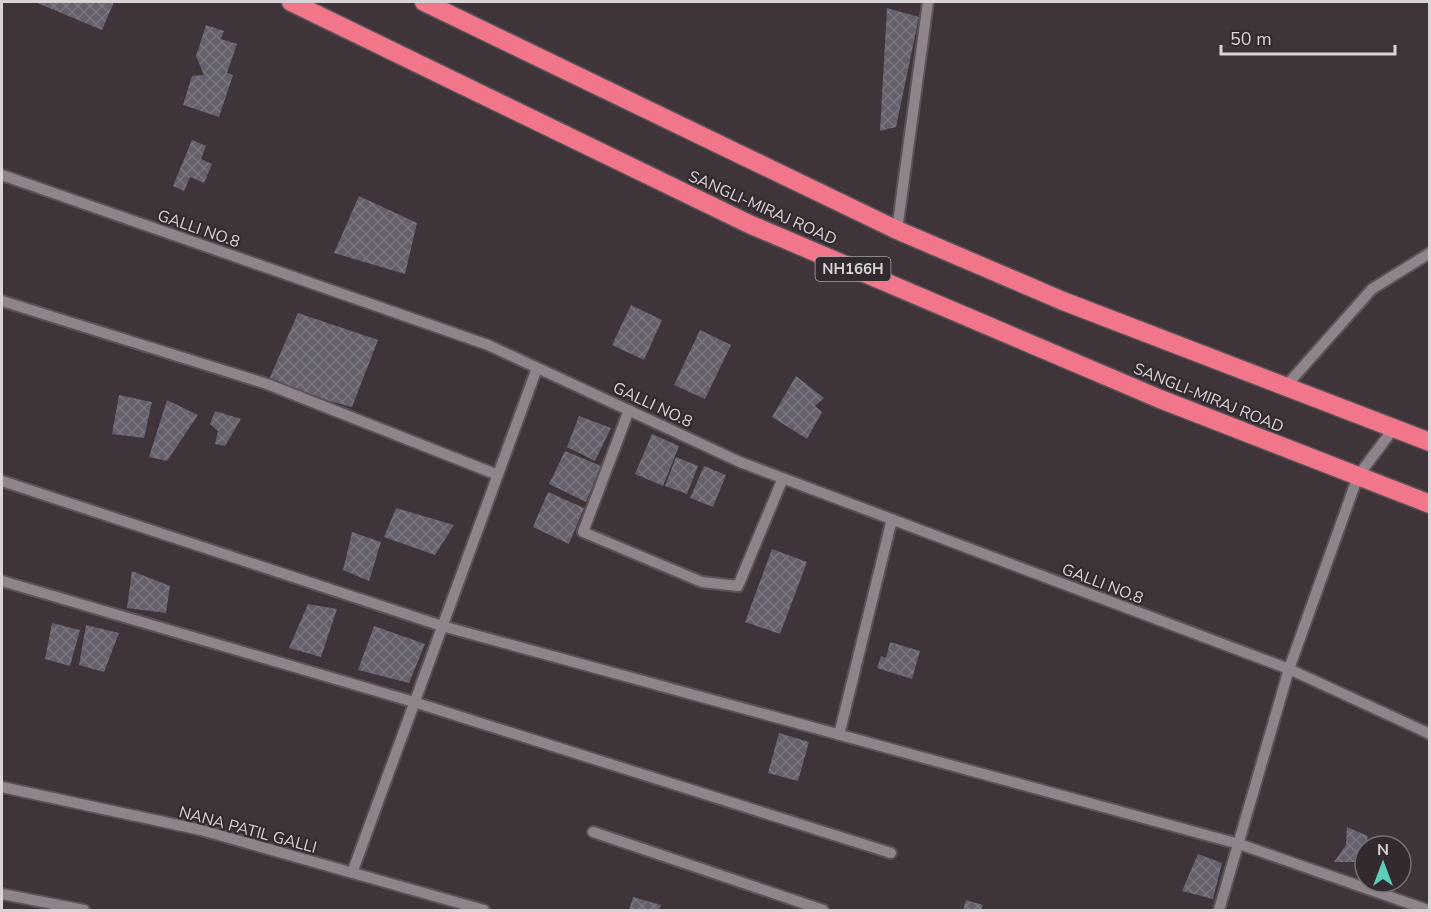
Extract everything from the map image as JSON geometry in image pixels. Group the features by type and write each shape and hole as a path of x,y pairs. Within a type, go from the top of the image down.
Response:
{"highway":[{"name":"SANGLI-MIRAJ ROAD","path":"291,2 748,224 1160,399 1430,504"},
{"path":"424,2 897,230 1064,301 1430,442"}],"street":[{"path":"897,230 928,2"},
{"name":"GALLI NO.8","path":"2,175 488,345 740,462 1288,669 1430,734"},
{"path":"1286,387 1372,289 1430,253"},
{"path":"2,301 267,384 498,475"},
{"path":"352,873 537,368"},
{"path":"629,410 583,532 631,554 702,582 738,586 783,478"},
{"path":"1219,910 1288,669 1358,476 1394,428"},
{"path":"2,481 442,626 1239,844 1428,910"},
{"path":"839,735 892,519"},
{"path":"2,581 414,702 891,853"},
{"name":"NANA PATIL GALLI","path":"2,787 201,830 484,910"},
{"path":"593,832 823,910"},
{"path":"2,894 84,910"}],"building":[{"path":"35,2 114,2 102,30"},
{"path":"887,8 919,17 896,127 880,131"},
{"path":"206,25 224,31 221,39 237,44 227,73 233,75 219,117 183,105 192,76 204,75 196,56"},
{"path":"192,140 206,146 201,159 212,164 204,183 190,177 184,191 173,186"},
{"path":"359,196 417,223 405,274 334,253"},
{"path":"631,305 662,320 644,360 612,345"},
{"path":"298,313 378,340 352,407 267,384"},
{"path":"700,330 731,345 705,399 674,385"},
{"path":"796,376 824,398 815,406 822,412 807,439 772,417"},
{"path":"119,395 152,402 144,438 112,434"},
{"path":"167,400 198,415 167,461 149,457"},
{"path":"215,411 241,419 225,446 215,444 218,431 210,424"},
{"path":"579,416 611,428 595,461 567,447"},
{"path":"652,434 679,446 663,486 635,474"},
{"path":"565,451 601,466 586,502 549,484"},
{"path":"676,457 698,466 687,494 665,486"},
{"path":"704,466 726,475 713,507 690,498"},
{"path":"548,492 584,508 569,544 533,527"},
{"path":"396,508 454,525 435,555 384,537"},
{"path":"352,532 381,542 369,581 343,570"},
{"path":"772,549 807,562 780,634 745,622"},
{"path":"132,571 170,586 166,613 127,608"},
{"path":"308,604 337,609 321,657 289,648"},
{"path":"52,623 80,630 70,666 45,659"},
{"path":"86,625 119,633 104,672 79,665"},
{"path":"374,626 425,644 409,683 358,670"},
{"path":"890,642 920,651 912,679 877,668 881,656 886,658"},
{"path":"779,733 809,742 798,781 768,773"},
{"path":"1347,827 1363,834 1353,834 1353,862 1334,862 1346,845"},
{"path":"1198,854 1222,863 1213,899 1182,891"},
{"path":"633,897 661,905 659,910 629,910"},
{"path":"966,900 983,905 981,910 963,910"}]}
